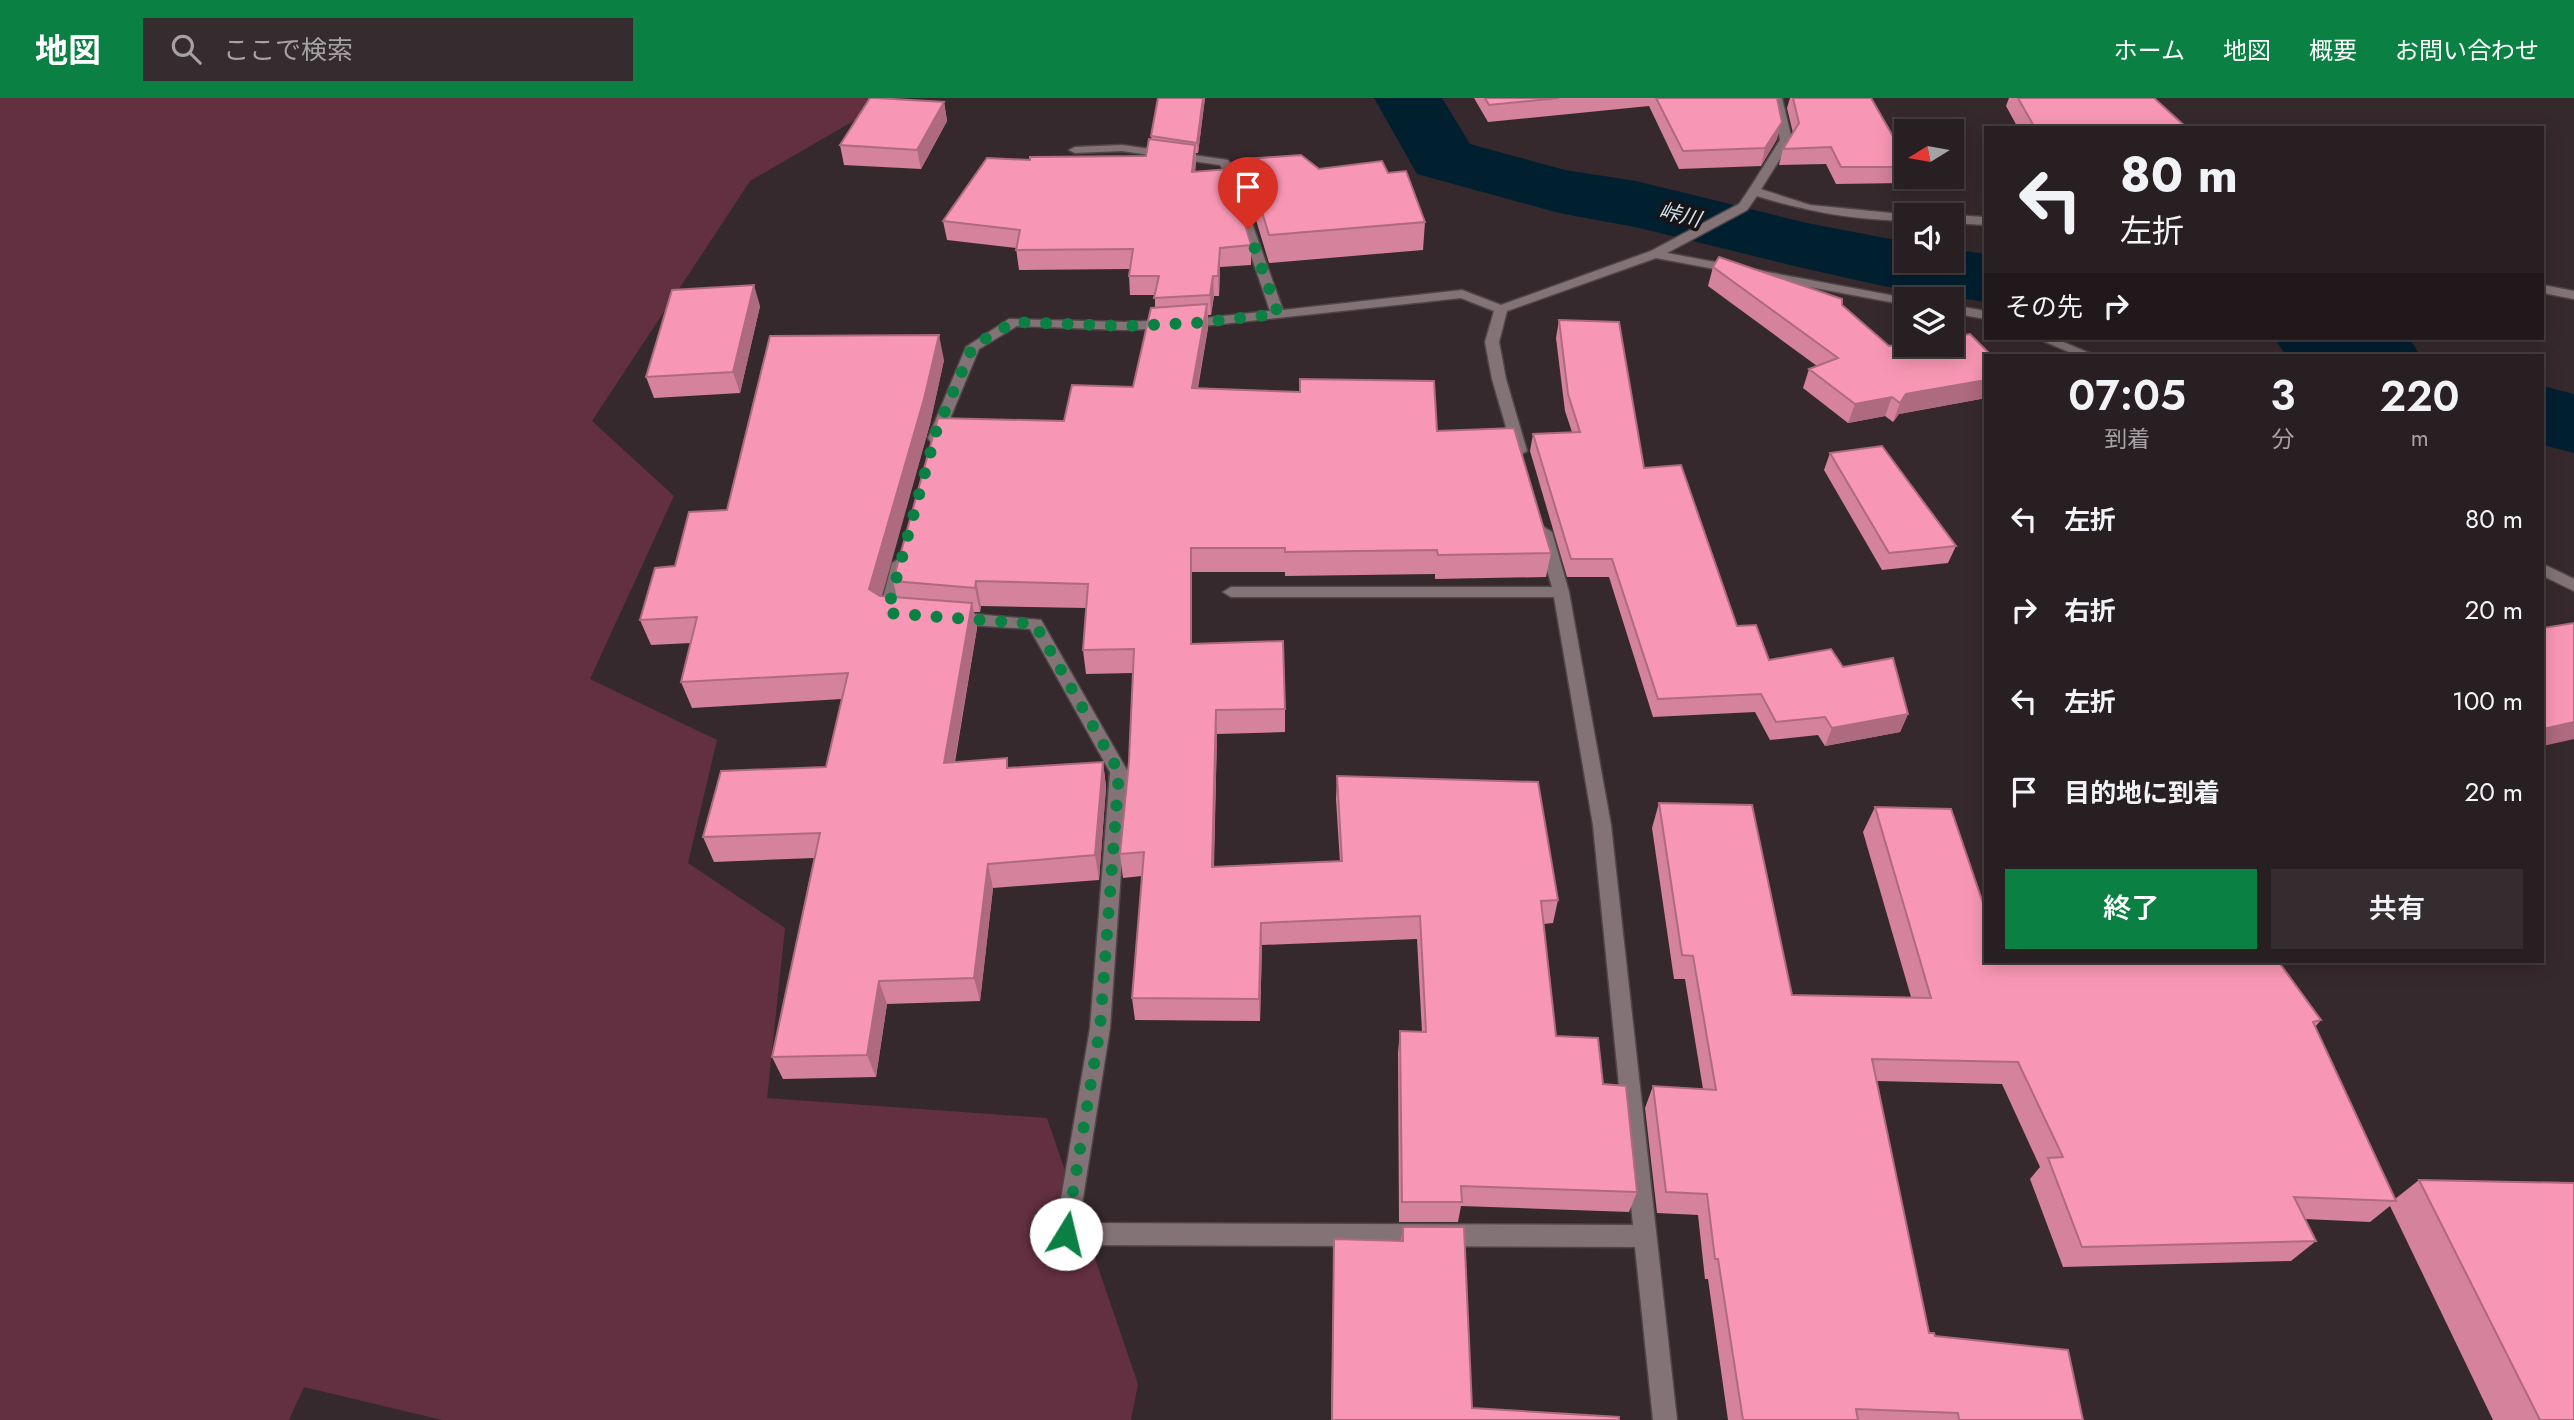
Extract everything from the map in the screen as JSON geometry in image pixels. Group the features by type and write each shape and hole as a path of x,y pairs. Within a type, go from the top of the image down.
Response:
{"street":[{"path":"929,458 936,432 973,346 1014,322 1124,326 1195,323 1462,294 1501,309 1655,254 1743,207 1786,140 1777,98"},
{"path":"1075,150 1122,148 1224,163 1237,181 1248,229 1278,314"},
{"path":"1754,191 1808,208 1894,216"},
{"path":"1964,220 1984,221"},
{"path":"1655,254 1894,299"},
{"path":"2544,289 2574,295"},
{"path":"1501,309 1492,342 1499,379 1526,472"},
{"path":"1964,312 1984,316"},
{"path":"2048,340 2084,354"},
{"path":"1538,512 1561,592 1602,824 1665,1420"},
{"path":"904,548 887,613 914,615"},
{"path":"2544,570 2574,586"},
{"path":"1231,592 1561,592"},
{"path":"941,617 1035,624 1119,772 1100,1028 1066,1234 1646,1236"}],"shaded area":[{"path":"0,98 893,98 750,181 592,421 674,496 590,679 717,740 688,863 785,928 767,1098 1047,1118 1138,1384 1131,1420 442,1420 304,1387 289,1420 0,1420"}],"building":[{"path":"870,98 944,102 917,150 840,145"},
{"path":"1158,98 1203,98 1197,143 1151,136"},
{"path":"1485,98 1559,98 1489,105"},
{"path":"1656,98 1777,98 1782,122 1765,148 1683,151"},
{"path":"1793,98 1871,98 1894,138 1894,167 1841,167 1831,147 1783,149 1799,123"},
{"path":"2018,98 2154,98 2185,126 2034,126"},
{"path":"1149,139 1195,145 1192,172 1229,169 1251,245 1220,248 1218,276 1213,276 1210,295 1154,298 1159,276 1129,276 1133,249 1016,250 1020,230 943,221 987,158 1030,160 1030,157 1146,156"},
{"path":"1301,155 1319,169 1382,161 1388,173 1406,171 1425,222 1269,235 1246,159"},
{"path":"1719,257 1842,299 1842,305 1889,346 1894,345 1894,357 1964,357 1964,335 1970,334 1990,354 1984,354 1984,380 1906,394 1900,403 1892,397 1855,404 1809,369 1838,358 1713,267"},
{"path":"754,285 733,372 646,377 672,290"},
{"path":"1207,304 1192,388 1300,392 1300,379 1434,381 1437,431 1514,428 1551,553 1438,555 1437,550 1285,552 1285,548 1191,548 1191,644 1283,641 1285,709 1216,710 1212,867 1342,861 1337,776 1538,782 1558,900 1541,901 1556,1036 1598,1038 1603,1084 1626,1086 1637,1192 1461,1186 1462,1202 1402,1202 1400,1031 1426,1032 1420,916 1261,923 1259,999 1132,998 1144,852 1120,854 1129,761 1134,649 1083,650 1088,584 976,581 975,588 893,581 938,418 1064,421 1072,385 1133,387 1151,308"},
{"path":"1559,320 1619,322 1644,468 1681,465 1737,626 1756,625 1769,660 1831,649 1843,667 1893,658 1908,714 1832,728 1825,717 1776,722 1761,694 1658,699 1612,559 1571,559 1533,434 1580,432 1568,394"},
{"path":"939,335 924,399 869,589 880,596 972,603 944,763 1007,758 1007,768 1103,762 1095,855 988,864 974,978 879,981 867,1055 772,1057 820,833 703,837 721,771 826,767 848,673 681,682 697,617 640,620 655,568 675,566 689,512 727,510 770,336"},
{"path":"1882,446 1956,546 1889,553 1830,453"},
{"path":"2574,623 2574,722 2544,729 2544,628"},
{"path":"1659,803 1752,805 1792,995 1931,998 1875,807 1951,809 1984,906 1984,963 2279,963 2321,1020 2313,1022 2396,1201 2294,1197 2316,1241 2082,1247 2048,1158 2063,1157 2018,1062 1872,1059 1929,1333 1934,1333 1935,1336 2068,1350 2083,1420 1959,1420 1958,1413 1856,1409 1858,1420 1743,1420 1718,1259 1715,1259 1707,1194 1666,1192 1653,1086 1716,1090 1693,956 1682,955"},
{"path":"2419,1180 2574,1183 2574,1420 2540,1420"},
{"path":"1403,1227 1464,1227 1472,1408 1619,1417 1619,1420 1332,1420 1334,1239 1403,1241"}],"waterway":[{"name":"峠川","path":"1408,98 1443,159 1559,191 1636,204 1807,246 1883,262 1984,278"},
{"name":"峠川","path":"2323,340 2374,354"},
{"name":"峠川","path":"2544,413 2574,426"}],"route":[{"path":"1066,1234 1100,1028 1119,772 1035,624 887,613 936,432 973,346 1014,322 1124,326 1195,323 1278,314 1248,229"}]}
